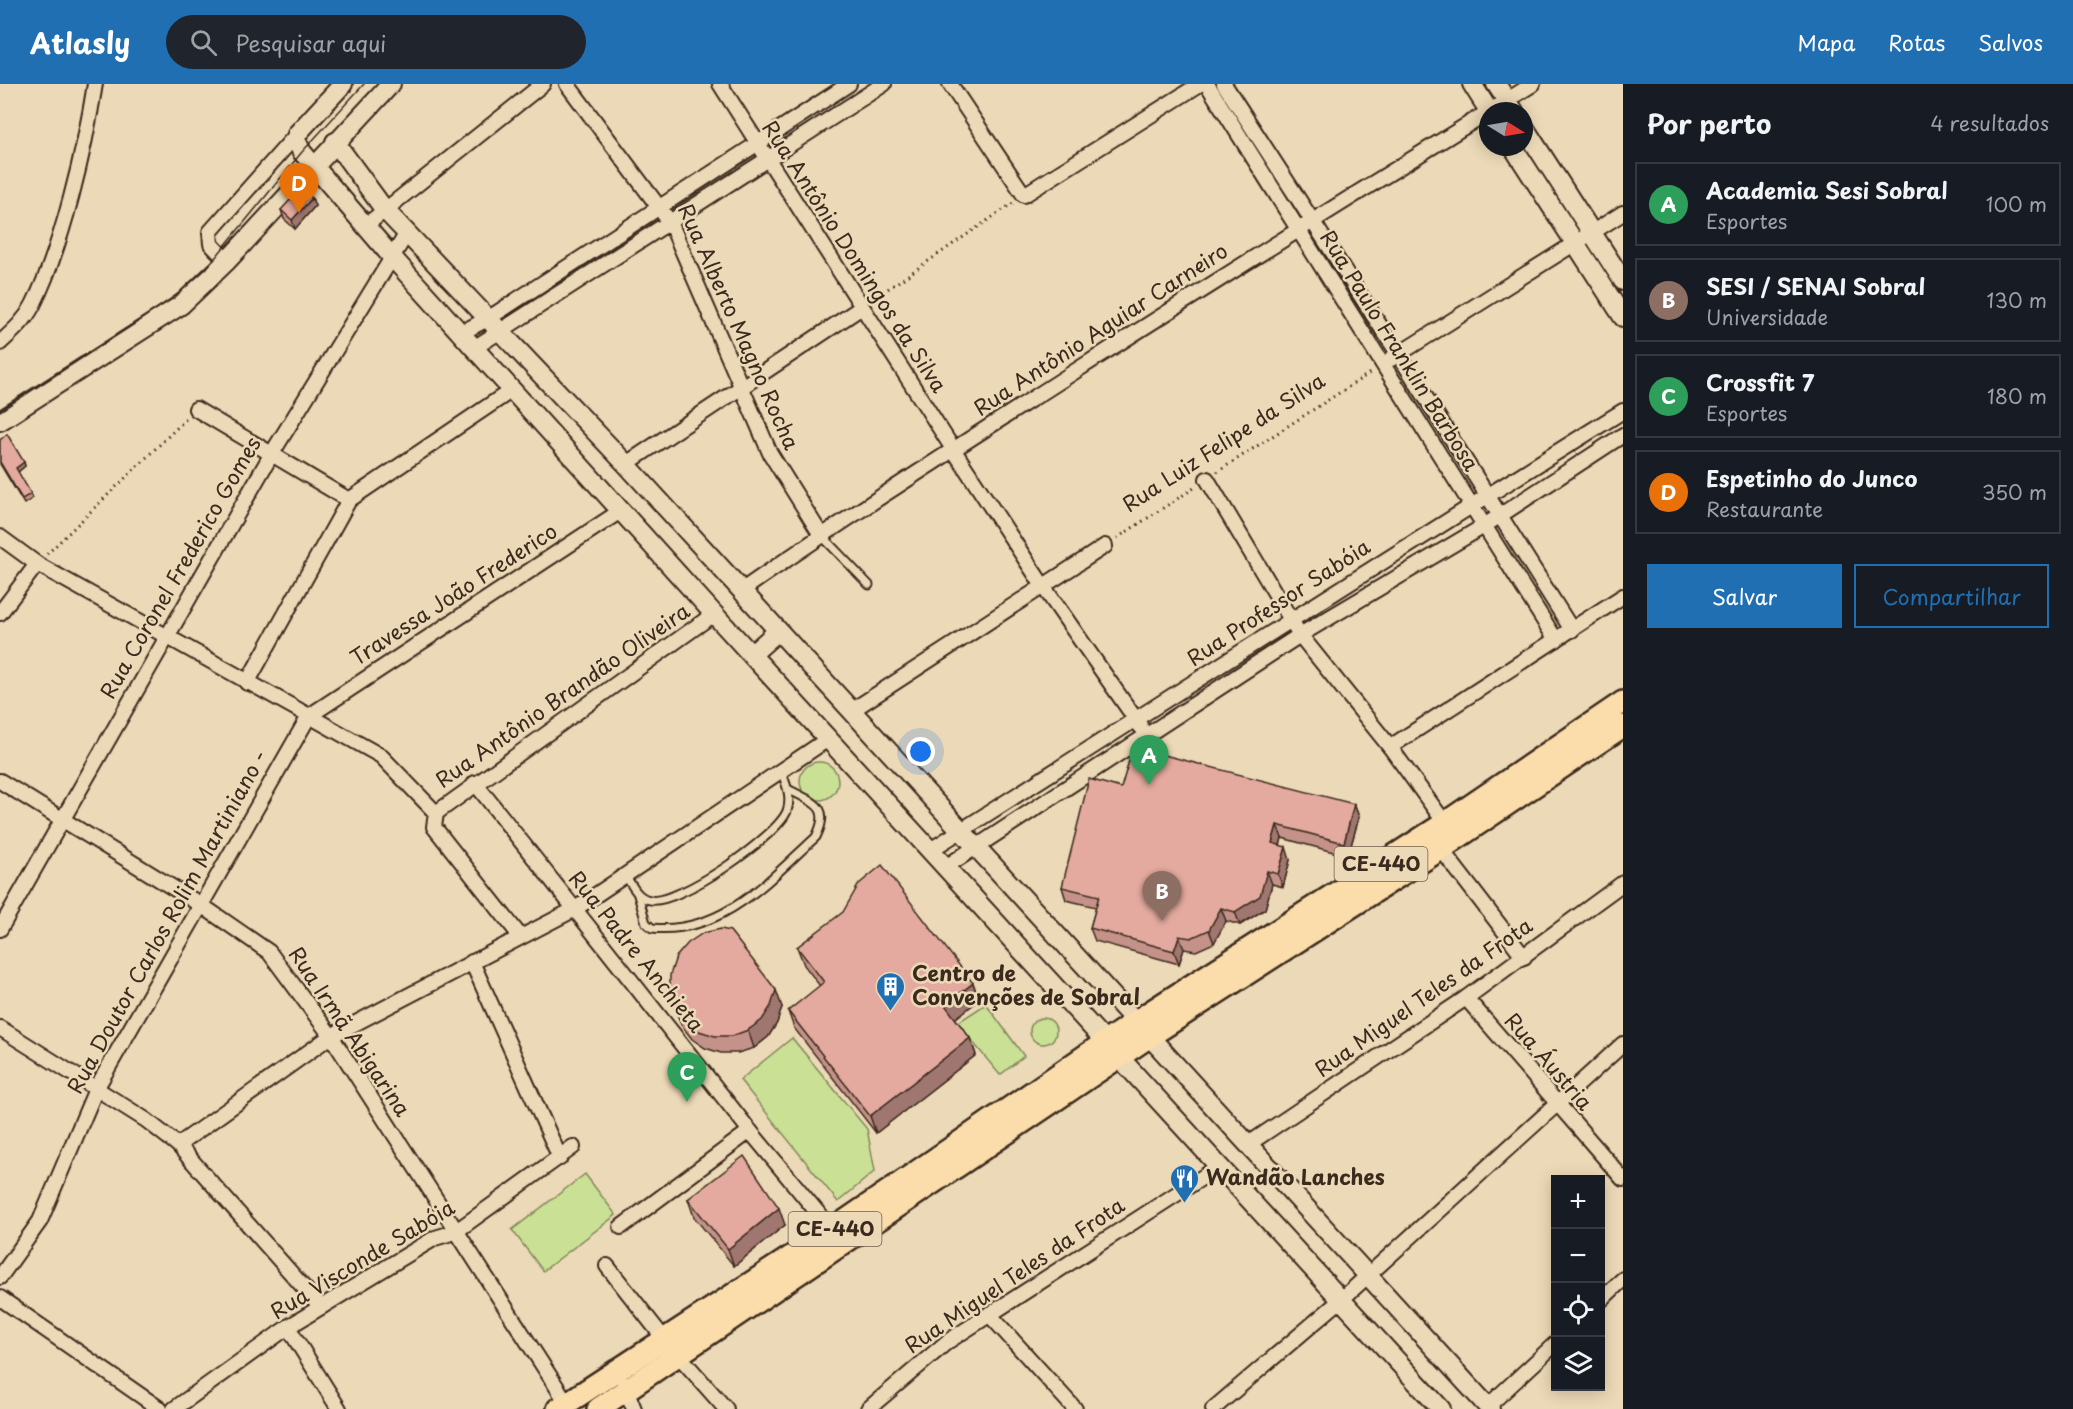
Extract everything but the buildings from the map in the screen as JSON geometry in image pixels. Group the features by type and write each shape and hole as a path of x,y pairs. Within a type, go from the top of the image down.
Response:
{"main road":[{"path":"343,84 297,134 298,146 392,257 714,614 932,849 1441,1409"},
{"path":"0,421 181,305 227,261 391,84"},
{"path":"1472,84 1483,102"},
{"path":"1496,84 1507,102"},
{"path":"1533,141 1623,281"},
{"path":"335,142 384,209 626,464 959,832 1143,1028 1488,1408"},
{"path":"1519,156 1623,317"},
{"path":"752,654 778,631"},
{"name":"CE-440","path":"671,1347 1623,702"},
{"name":"CE-440","path":"1143,1028 1441,849 1623,726"},
{"name":"CE-440","path":"598,1409 626,1390 671,1347 832,1230 1113,1049"},
{"name":"CE-440","path":"563,1406 626,1390"}],"street":[{"path":"0,343 21,323 40,288 61,227 95,84"},
{"path":"365,226 543,84"},
{"name":"Rua Alberto Magno Rocha","path":"567,84 670,222 778,468 822,535"},
{"name":"Rua Antônio Domingos da Silva","path":"720,84 953,449 1146,736"},
{"path":"474,348 495,325 660,206 849,84"},
{"path":"461,333 495,325 670,222 884,84"},
{"path":"950,84 1024,195 1200,84"},
{"name":"Rua Paulo Franklin Barbosa","path":"1207,84 1556,640"},
{"name":"Rua Paulo Franklin Barbosa","path":"1224,84 1399,355 1498,516 1572,630"},
{"name":"Rua Antônio Aguiar Carneiro","path":"1514,102 1533,84"},
{"name":"Rua Antônio Aguiar Carneiro","path":"741,591 953,449 1298,229 1479,117"},
{"path":"227,261 211,244 210,232 297,134"},
{"path":"1382,365 1623,213"},
{"name":"Rua Coronel Frederico Gomes","path":"0,929 61,818 271,455 407,233"},
{"path":"626,464 862,307"},
{"path":"1353,319 1369,308"},
{"path":"247,683 349,500 512,390"},
{"path":"196,409 349,500"},
{"name":"Rua Professor Sabóia","path":"932,849 1623,411"},
{"name":"Rua Professor Sabóia","path":"947,866 1300,635 1484,526 1623,435"},
{"path":"1207,479 1300,635 1390,747 1444,823"},
{"name":"Travessa João Frederico","path":"309,716 622,510"},
{"path":"0,537 36,564 381,756 436,813 434,827 520,936"},
{"path":"851,711 1106,546"},
{"path":"0,613 36,564"},
{"path":"1390,747 1623,596"},
{"name":"Rua Antônio Brandão Oliveira","path":"436,813 714,614"},
{"path":"1240,654 1249,670"},
{"name":"Rua Doutor Carlos Rolim Martiniano -","path":"0,1277 40,1221 96,1089 309,716"},
{"path":"178,1145 331,1036 575,909 828,739"},
{"name":"Rua Irmã Abigarina","path":"0,781 201,905 269,952 331,1036 563,1406"},
{"name":"Rua Padre Anchieta","path":"476,783 750,1131 832,1230"},
{"path":"1441,849 1524,957"},
{"name":"Rua Miguel Teles da Frota","path":"1247,1145 1466,998 1623,883"},
{"path":"472,962 560,1158"},
{"name":"Rua Áustria","path":"1466,998 1557,1106 1623,1179"},
{"path":"0,1028 146,1120 178,1145 321,1307"},
{"path":"1213,1409 1342,1299 1623,1044"},
{"path":"621,1227 750,1131"},
{"name":"Rua Visconde Sabóia","path":"174,1409 288,1327 435,1238 455,1232 573,1147"},
{"name":"Rua Miguel Teles da Frota","path":"868,1409 947,1342 1220,1166"},
{"path":"607,1266 671,1347 726,1409"},
{"path":"1605,1296 1623,1280"},
{"path":"0,1298 160,1409"},
{"path":"989,1314 1075,1409"},
{"path":"288,1327 339,1409"},
{"path":"1488,1408 1551,1348"}],"lane":[{"path":"822,535 869,585"},
{"path":"638,895 650,900 661,900 711,877 760,843 786,814 789,802 788,789 782,770"},
{"path":"625,875 638,895 646,923 652,928 698,924 739,906 816,837 823,824 823,812 818,806 788,789"}],"path":[{"path":"862,307 1024,195"},
{"name":"Rua Luiz Felipe da Silva","path":"1106,546 1382,365"},
{"path":"36,564 196,409"}],"green space":[{"path":"819,762 832,768 838,781 832,794 819,800 806,794 800,781 806,768"},
{"path":"986,1004 1024,1056 1000,1075 957,1023"},
{"path":"1043,1018 1052,1022 1056,1031 1052,1040 1043,1044 1034,1040 1030,1031 1034,1022"},
{"path":"792,1038 867,1129 875,1171 838,1202 740,1080"},
{"path":"585,1174 616,1215 543,1271 512,1230"}],"tram line":[{"path":"0,411 139,321 179,293 206,269 302,152 364,84"}],"place":[{"name":"Espetinho do Junco","path":"299,213"},
{"name":"Academia Sesi Sobral","path":"1149,785"},
{"name":"SESI / SENAI Sobral","path":"1162,921"},
{"name":"Centro de Convenções de Sobral","path":"891,1012"},
{"name":"Crossfit 7","path":"687,1102"},
{"name":"Wandão Lanches","path":"1185,1204"}]}
